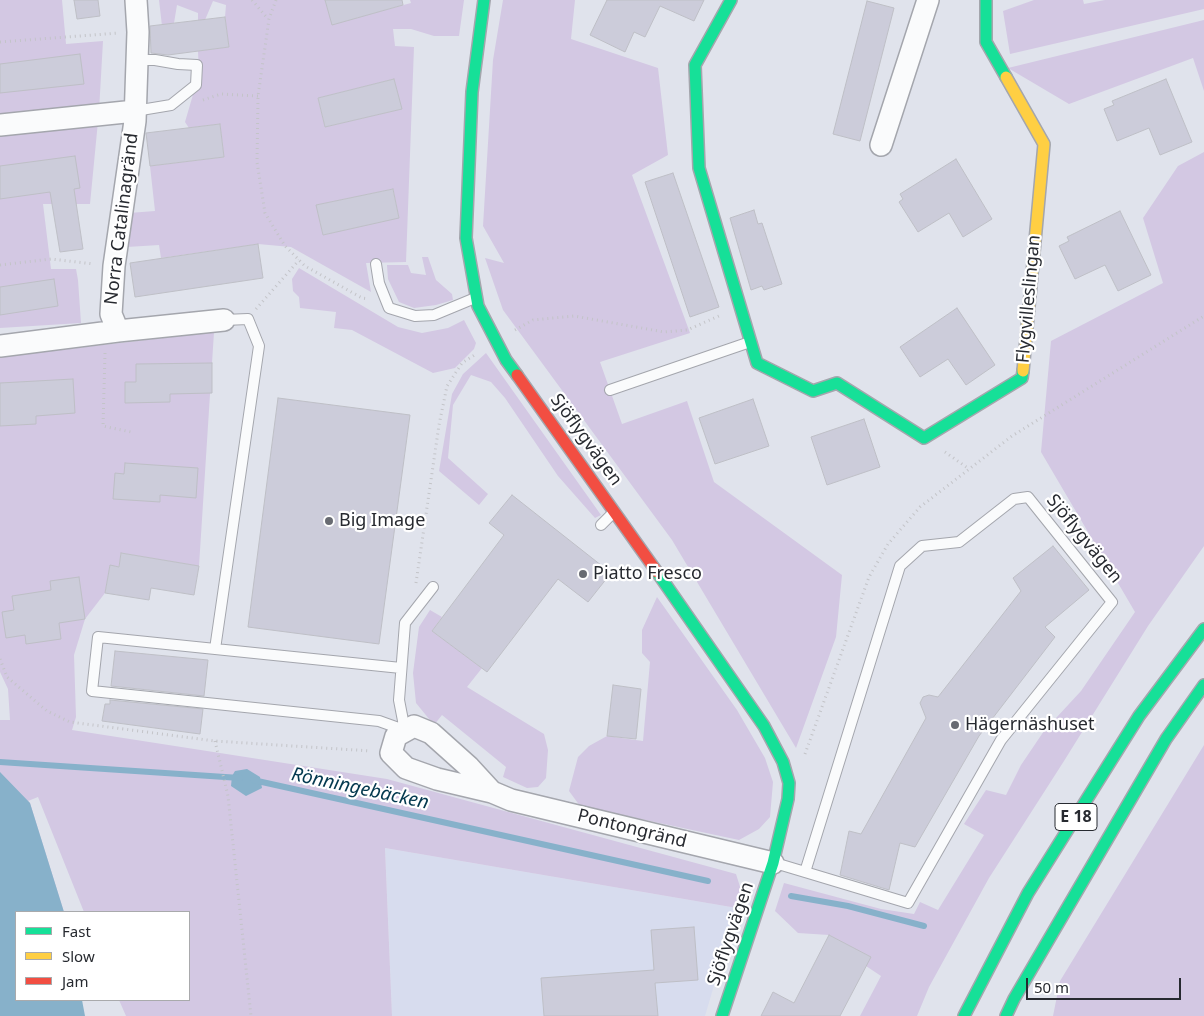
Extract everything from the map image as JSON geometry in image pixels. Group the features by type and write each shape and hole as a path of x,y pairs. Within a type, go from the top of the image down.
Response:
{"main road":[{"name":"Sjöflygvägen","path":"484,0 472,92 466,238 478,306 506,360 615,511 764,726 783,762 789,783 788,799 774,863 722,1016"},
{"name":"Flygvilleslingan","path":"731,0 695,65 699,168 757,362 813,391 837,383 924,438 1022,378 1044,144 986,42 986,0"},
{"name":"E 18","path":"964,1016 1028,893 1140,716 1204,628"},
{"name":"E 18","path":"1006,1016 1014,999 1166,739 1204,685"}],"street":[{"name":"Norra Catalinagränd","path":"136,0 138,32 135,111 114,266 111,314 118,331 224,320"},
{"path":"881,145 928,0"},
{"path":"0,125 135,111"},
{"path":"0,346 118,331"},
{"name":"Pontongränd","path":"405,731 414,726 431,733 469,767 492,792"},
{"path":"391,753 396,736 405,731"},
{"name":"Pontongränd","path":"391,753 406,768 437,779 492,792 511,800 774,863"}],"lane":[{"path":"135,111 171,105 196,85 196,64 137,60"},
{"path":"376,264 379,283 389,308 415,316 434,315 476,298"},
{"path":"215,650 259,346 248,319 224,320"},
{"path":"610,390 751,342"},
{"name":"Sjöflygvägen","path":"774,863 908,903 1001,740 1112,602 1028,497 1014,499 959,542 922,546 900,566 805,872"},
{"path":"601,525 615,511"},
{"path":"405,731 398,700 405,623 433,587"},
{"path":"401,668 98,637 92,692 378,720 405,731"}],"path":[{"path":"252,0 269,20"},
{"path":"276,0 269,20 258,96 257,162 265,213 285,246 305,266 362,298 387,302"},
{"path":"0,42 138,32"},
{"path":"220,94 258,96"},
{"path":"0,265 51,259 114,266"},
{"path":"248,319 299,260"},
{"path":"534,320 574,316 664,332 687,330 740,307"},
{"path":"118,331 105,353 103,426 132,432"},
{"path":"424,599 415,586 439,425 447,386 462,363 496,341"},
{"path":"0,659 7,678 47,711 70,722 215,741 391,753"},
{"path":"215,741 228,796 251,1016"}],"shaded area":[{"path":"0,0 62,0 66,44 103,41 99,111 90,204 43,204 51,269 76,269 81,323 0,328"},
{"path":"159,0 325,0 333,24 411,3 410,0 464,0 459,36 434,36 411,29 393,29 395,46 414,47 406,262 366,263 371,292 291,247 258,244 161,258 159,245 127,247 129,213 155,211 150,166 224,157 220,124 189,128 185,122 199,74 198,51 229,47 225,17 226,5 213,1 205,20 198,21 198,13 177,5 174,23 162,26","holes":["394,79 401,109 325,127 318,98","393,189 399,217 323,235 317,205"]},
{"path":"503,0 575,0 571,39 658,68 668,155 632,175 690,333 600,362 622,424 687,401 714,482 842,575 836,637 796,748 672,540 503,310 485,258 504,263 483,226 493,60"},
{"path":"1034,0 1083,0 1084,4 1105,0 1204,0 1204,9 1010,54 1003,11"},
{"path":"1204,20 1204,91 1193,58 1069,104 1008,68"},
{"path":"1204,152 1204,546 1148,626 989,878 929,987 917,1016 860,1016 881,976 866,966 870,957 829,935 798,933 775,911 784,883 881,909 914,914 920,902 938,910 984,835 964,824 986,790 1006,795 1021,765 1044,731 1081,691 1135,612 1041,452 1051,341 1163,283 1143,218 1178,166"},
{"path":"422,257 428,257 436,280 452,294 453,300 414,308 399,302 388,279 387,265 408,265 411,273 426,275"},
{"path":"299,268 398,327 422,333 448,328 464,320 476,343 474,349 455,368 433,373 352,330 334,328 336,312 300,308 299,297 293,291 292,279"},
{"path":"214,332 199,566 121,553 119,567 110,566 105,593 85,619 74,655 76,717 72,730 387,779 736,874 742,893 737,908 385,848 392,1016 126,1016 119,1001 190,1001 190,911 84,911 38,797 28,801 64,911 0,862 0,720 10,720 8,689 0,672 0,357"},
{"path":"486,353 601,515 595,518 558,476 505,398 491,382 471,375 453,405 448,458 488,494 479,505 439,471 452,394 463,374"},
{"path":"657,597 737,710 765,758 773,782 770,817 759,829 739,840 580,806 569,791 578,757 589,746 607,736 643,741 650,662 642,653 642,630"},
{"path":"430,610 442,617 432,631 482,668 467,687 544,734 548,750 546,778 538,787 527,788 503,777 506,767 442,715 434,725 416,703 413,673 419,627"},
{"path":"1204,745 1204,1016 1053,1016 1060,981"},
{"path":"385,848 737,908 705,1016 392,1016"}],"water":[{"path":"247,769 260,777 262,788 246,796 231,786 232,776 235,771"},
{"path":"0,772 30,803 64,911 15,911 15,1001 82,1001 85,1016 0,1016"}],"building":[{"path":"74,0 98,0 100,16 77,19"},
{"path":"325,0 402,0 403,5 332,25"},
{"path":"607,0 704,0 694,21 660,6 645,37 634,32 625,52 590,35"},
{"path":"867,1 894,8 860,141 833,134"},
{"path":"225,17 229,47 168,55 151,53 150,26"},
{"path":"80,54 84,84 0,93 0,64"},
{"path":"394,79 402,109 325,127 318,98"},
{"path":"1166,79 1192,142 1160,155 1149,128 1117,141 1104,109 1114,105 1112,101"},
{"path":"220,124 224,157 150,166 146,133"},
{"path":"75,156 80,188 74,189 83,249 60,252 50,192 0,199 0,166"},
{"path":"956,159 992,219 963,237 949,213 918,232 899,202 903,199 900,194"},
{"path":"673,173 719,307 690,317 645,182"},
{"path":"393,189 399,218 323,235 316,205"},
{"path":"754,210 758,224 762,223 782,284 764,290 762,286 751,290 730,218"},
{"path":"1120,211 1151,275 1118,291 1105,265 1075,279 1059,246 1069,241 1067,237"},
{"path":"258,244 263,278 135,297 130,263"},
{"path":"54,279 58,306 0,315 0,287"},
{"path":"957,308 995,365 966,385 948,359 920,377 900,347"},
{"path":"212,363 212,393 170,394 170,402 125,403 125,382 136,382 136,364"},
{"path":"73,379 75,413 36,416 36,424 0,426 0,383"},
{"name":"Big Image","path":"278,398 410,415 379,644 248,627"},
{"path":"753,399 769,446 715,464 699,418"},
{"path":"864,419 880,467 827,485 811,437"},
{"path":"125,463 198,468 196,498 160,495 160,502 113,499 115,473 124,474"},
{"path":"512,495 611,573 588,602 558,579 487,672 432,631 504,535 489,523"},
{"name":"Hägernäshuset","path":"1053,546 1089,590 1045,627 1055,637 979,736 915,847 900,843 889,890 840,875 849,831 861,834 926,718 920,703 923,697 929,695 938,697 1021,591 1013,578"},
{"path":"121,553 199,566 194,595 151,588 149,600 105,593 110,565 119,567"},
{"path":"79,577 85,619 59,623 61,639 26,644 25,635 6,638 2,612 14,610 12,596 51,590 50,581"},
{"path":"115,651 208,660 204,696 111,686"},
{"path":"613,685 641,689 636,739 607,736"},
{"path":"110,700 203,709 200,734 102,721 105,704 110,704"},
{"path":"694,927 698,980 655,983 658,1016 544,1016 541,978 654,970 651,930"},
{"path":"829,935 871,957 840,1016 761,1016 773,992 794,1003"}],"waterway":[{"name":"Rönningebäcken","path":"0,762 240,778"},
{"name":"Rönningebäcken","path":"253,780 708,881"},
{"name":"Rönningebäcken","path":"791,896 848,906 924,926"}],"traffic: fast":[{"path":"484,0 472,92 466,238 478,306 506,360 517,375"},
{"path":"731,0 695,65 699,168 757,363 813,391 837,383 924,438 1022,378 1023,371"},
{"path":"986,0 986,42 1006,77"},
{"path":"657,572 764,726 783,762 789,783 788,799 773,863 722,1016"},
{"path":"964,1016 1028,893 1139,716 1204,629"},
{"path":"1006,1016 1014,999 1166,739 1204,685"}],"traffic: slow":[{"path":"1006,77 1044,144 1023,371"}],"traffic: jam":[{"path":"517,375 657,572"}],"place":[{"name":"Big Image","path":"329,521"},
{"name":"Piatto Fresco","path":"583,574"},
{"name":"Hägernäshuset","path":"955,725"}]}
